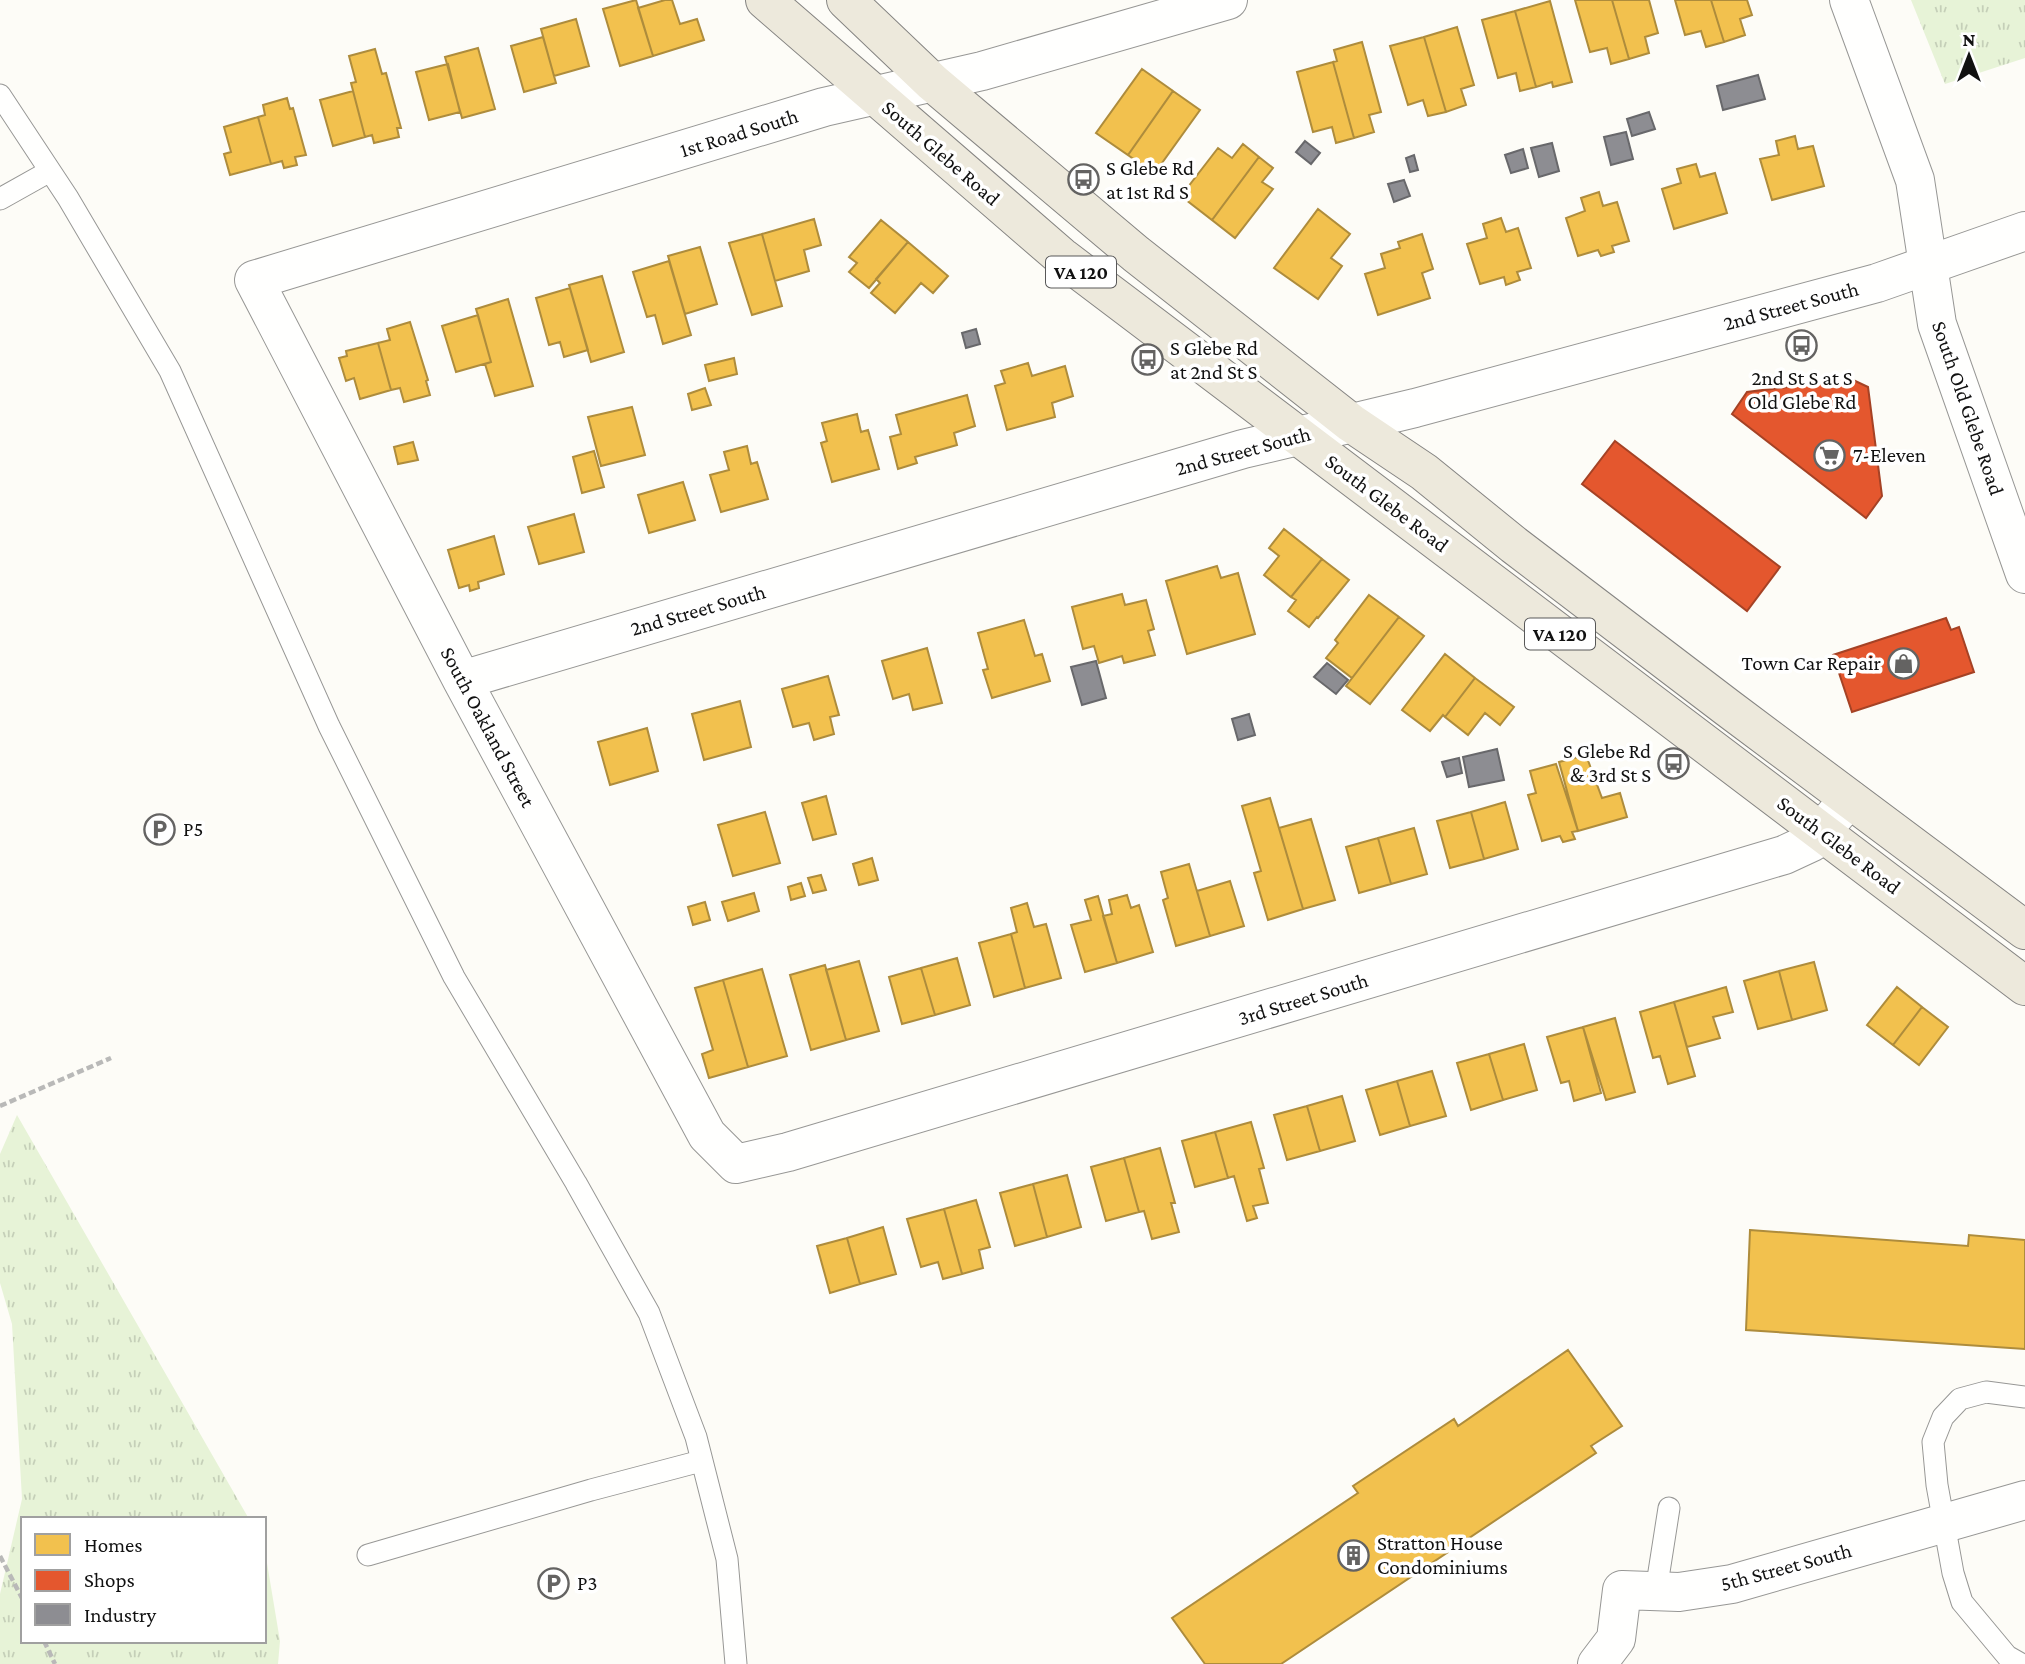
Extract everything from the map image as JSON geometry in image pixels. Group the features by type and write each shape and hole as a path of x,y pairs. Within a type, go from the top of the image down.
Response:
{"main road":[{"name":"South Glebe Road","path":"765,0 1063,258 2025,986"},
{"name":"South Glebe Road","path":"846,0 932,82 1136,254 1351,423 1424,472 1535,561 2025,930"}],"street":[{"name":"1st Road South","path":"254,280 824,107 982,71 1228,0"},
{"name":"South Old Glebe Road","path":"1849,0 1915,180 1937,324 2025,574"},
{"name":"2nd Street South","path":"462,680 1217,457 1654,344 1877,283 1928,265 2022,241"},
{"name":"South Oakland Street","path":"254,280 462,680 706,1135 736,1164"},
{"name":"3rd Street South","path":"736,1164 788,1152 1784,855 1801,849 1822,832 1849,799"},
{"name":"5th Street South","path":"1597,1664 1616,1639 1622,1590 1679,1592 1732,1584 2025,1500"}],"lane":[{"path":"0,95 50,171 170,371 329,726 454,976 649,1313 696,1437 727,1559 736,1664"},
{"path":"0,199 50,171"},
{"path":"2021,1664 2007,1656 1962,1602 1953,1573 1937,1485 1933,1442 1943,1417 1960,1399 1986,1392 2025,1397"},
{"path":"368,1555 701,1461"},
{"path":"1656,1591 1669,1507"}],"path":[{"path":"0,1106 111,1058"},
{"path":"0,1556 21,1596"},
{"path":"45,1643 55,1664"}],"green space":[{"path":"1911,0 2025,0 2025,58 1945,84"},
{"path":"17,1115 248,1517 21,1517 21,1643 266,1643 266,1557 280,1641 278,1664 0,1664 0,1594 22,1499 12,1324 0,1283 0,1154"}],"building: Homes":[{"path":"636,0 653,56 620,66 603,9"},
{"path":"672,0 680,24 697,19 704,40 653,56 638,8"},
{"path":"1575,0 1612,0 1629,59 1611,64 1607,48 1590,52"},
{"path":"1612,0 1649,0 1658,33 1645,37 1649,53 1629,59"},
{"path":"1675,0 1711,0 1724,42 1706,47 1701,31 1685,35"},
{"path":"1711,0 1747,0 1752,15 1740,19 1745,35 1724,42"},
{"path":"1550,1 1572,82 1553,87 1552,82 1536,87 1515,11"},
{"path":"1515,11 1536,87 1520,91 1516,73 1498,78 1482,20"},
{"path":"576,19 589,66 554,76 541,29"},
{"path":"1457,27 1474,85 1461,89 1466,105 1446,112 1424,37"},
{"path":"543,37 556,83 524,92 511,46"},
{"path":"1424,37 1446,112 1428,116 1423,100 1408,105 1390,46"},
{"path":"1362,42 1381,112 1369,115 1374,132 1354,138 1333,62 1337,61 1334,50"},
{"path":"478,48 495,109 462,118 445,57"},
{"path":"375,49 382,74 386,73 401,128 397,128 399,137 374,143 372,135 365,137 351,83 356,82 349,56"},
{"path":"1333,62 1354,138 1336,143 1332,127 1313,132 1297,72"},
{"path":"448,64 460,112 429,120 416,72"},
{"path":"1142,69 1173,91 1128,155 1096,133"},
{"path":"353,91 365,137 333,146 320,100"},
{"path":"1173,91 1200,110 1154,174 1128,155"},
{"path":"287,98 290,109 293,108 306,155 295,157 297,165 284,168 282,161 271,164 258,117 265,115 263,105"},
{"path":"258,117 271,164 230,175 224,154 231,152 224,127"},
{"path":"1795,136 1798,149 1813,146 1824,186 1772,200 1760,159 1779,155 1776,141"},
{"path":"1243,144 1259,157 1212,220 1181,196 1218,148 1232,158"},
{"path":"1259,157 1273,168 1262,182 1273,189 1235,238 1212,220"},
{"path":"1696,164 1700,177 1715,173 1727,213 1674,229 1662,189 1681,183 1677,169"},
{"path":"1599,192 1603,206 1617,202 1629,241 1612,246 1614,252 1601,256 1598,250 1578,256 1566,218 1585,211 1581,198"},
{"path":"1318,209 1350,234 1331,258 1342,266 1318,299 1274,268"},
{"path":"1501,218 1506,232 1518,228 1531,268 1517,272 1520,280 1506,285 1504,277 1480,284 1467,244 1487,238 1483,224"},
{"path":"814,219 821,245 804,250 809,271 775,281 762,234"},
{"path":"881,220 908,242 869,288 849,272 857,263 849,257"},
{"path":"762,234 782,306 752,315 729,243"},
{"path":"1422,234 1433,269 1422,273 1430,298 1378,315 1365,274 1385,268 1381,254 1400,248 1398,242"},
{"path":"908,242 948,276 933,293 921,283 895,313 871,293 880,283 876,279"},
{"path":"700,247 717,304 685,314 668,256"},
{"path":"669,261 691,335 663,344 655,315 647,317 633,272"},
{"path":"602,276 624,352 591,362 569,285"},
{"path":"570,288 588,350 564,357 560,342 549,345 536,298"},
{"path":"508,299 533,386 495,396 485,364 491,362 476,309"},
{"path":"478,315 491,362 456,372 442,326"},
{"path":"410,322 430,395 404,402 400,388 391,390 378,343 390,340 387,329"},
{"path":"378,343 391,390 360,399 354,378 346,381 339,358 347,356 346,351"},
{"path":"734,358 737,374 709,381 705,365"},
{"path":"1028,363 1032,376 1065,366 1073,396 1052,403 1055,417 1007,430 995,386 1005,383 1001,371"},
{"path":"705,388 711,405 692,410 688,394"},
{"path":"967,395 975,426 954,433 957,445 915,457 917,463 898,469 890,437 901,434 896,415"},
{"path":"632,407 645,455 601,466 588,417"},
{"path":"857,414 861,432 868,430 879,469 832,482 821,443 827,441 822,423"},
{"path":"413,442 418,460 398,464 394,447"},
{"path":"747,446 751,464 757,462 768,499 721,512 710,475 729,470 724,452"},
{"path":"594,451 604,487 582,493 573,457"},
{"path":"683,482 695,520 649,533 638,495"},
{"path":"574,514 584,552 539,564 528,527"},
{"path":"1284,529 1322,559 1291,597 1264,575 1279,556 1269,548"},
{"path":"494,536 504,574 478,582 479,588 470,591 469,585 459,588 448,550"},
{"path":"1322,559 1349,580 1309,627 1288,611 1296,600 1291,597"},
{"path":"1217,566 1221,578 1238,573 1255,634 1187,654 1166,581"},
{"path":"1122,594 1125,605 1146,600 1154,629 1148,631 1155,655 1124,663 1122,656 1099,663 1094,646 1083,649 1072,607"},
{"path":"1369,595 1399,617 1352,678 1326,658 1338,643 1335,640"},
{"path":"1399,617 1424,636 1370,704 1346,686"},
{"path":"1024,620 1035,656 1042,654 1050,681 992,698 983,670 988,669 978,633"},
{"path":"927,648 942,703 913,710 909,694 893,699 882,661"},
{"path":"1445,654 1475,678 1445,717 1443,715 1430,731 1402,710"},
{"path":"828,676 839,715 830,717 834,734 814,740 809,723 793,727 782,689"},
{"path":"1475,678 1514,707 1500,725 1485,713 1468,735 1445,717"},
{"path":"740,701 751,747 704,760 692,714"},
{"path":"647,728 658,771 610,785 598,742"},
{"path":"1586,755 1602,798 1620,793 1627,817 1578,831 1559,762"},
{"path":"1556,764 1578,831 1572,832 1575,839 1563,842 1560,836 1542,841 1528,795 1536,793 1530,771"},
{"path":"826,796 836,834 813,840 802,803"},
{"path":"1270,798 1303,909 1268,920 1254,873 1261,871 1242,806"},
{"path":"1505,802 1518,849 1484,859 1471,812"},
{"path":"765,812 780,863 733,876 718,825"},
{"path":"1471,812 1484,859 1450,868 1437,821"},
{"path":"1311,819 1335,900 1303,909 1279,828"},
{"path":"1414,828 1427,874 1391,884 1378,838"},
{"path":"1378,838 1391,884 1359,893 1346,847"},
{"path":"872,858 878,880 859,885 853,864"},
{"path":"1189,864 1210,936 1176,946 1163,900 1168,898 1161,872"},
{"path":"821,875 826,890 813,893 808,878"},
{"path":"1230,881 1244,926 1210,936 1197,891"},
{"path":"801,883 805,896 791,900 788,887"},
{"path":"754,893 759,911 728,921 722,902"},
{"path":"1127,895 1131,908 1139,905 1153,952 1117,963 1103,916 1112,914 1109,900"},
{"path":"1098,896 1117,963 1085,972 1071,925 1091,920 1085,900"},
{"path":"705,902 710,920 693,925 688,907"},
{"path":"1027,903 1034,927 1046,924 1061,978 1025,988 1011,934 1017,932 1011,908"},
{"path":"1011,934 1025,988 994,997 979,943"},
{"path":"957,958 970,1005 935,1015 921,968"},
{"path":"859,961 879,1031 846,1040 826,970"},
{"path":"1814,962 1827,1010 1792,1020 1779,971"},
{"path":"825,965 846,1040 811,1050 790,975"},
{"path":"921,968 935,1015 902,1024 889,977"},
{"path":"762,969 787,1056 748,1067 723,980"},
{"path":"1779,971 1792,1020 1758,1029 1744,981"},
{"path":"723,980 748,1067 709,1078 702,1054 713,1050 695,988"},
{"path":"1726,987 1733,1012 1713,1017 1720,1038 1687,1047 1674,1002"},
{"path":"1897,987 1922,1007 1893,1045 1867,1025"},
{"path":"1674,1002 1695,1076 1668,1084 1660,1056 1653,1058 1640,1012"},
{"path":"1922,1007 1948,1027 1919,1065 1893,1045"},
{"path":"1615,1018 1635,1092 1606,1100 1583,1027"},
{"path":"1583,1027 1601,1093 1574,1101 1569,1081 1561,1083 1547,1037"},
{"path":"1524,1044 1537,1090 1503,1100 1489,1054"},
{"path":"1489,1054 1503,1100 1471,1110 1457,1063"},
{"path":"1432,1071 1446,1116 1410,1126 1397,1081"},
{"path":"1397,1081 1410,1126 1380,1135 1366,1090"},
{"path":"1342,1096 1355,1141 1320,1151 1307,1106"},
{"path":"1307,1106 1320,1151 1287,1160 1274,1115"},
{"path":"1251,1122 1264,1168 1259,1169 1268,1203 1253,1206 1257,1218 1247,1221 1234,1176 1228,1178 1215,1132"},
{"path":"1215,1132 1228,1178 1195,1187 1182,1141"},
{"path":"1160,1148 1175,1203 1171,1203 1179,1232 1152,1239 1144,1211 1139,1212 1124,1158"},
{"path":"1124,1158 1139,1212 1106,1221 1091,1167"},
{"path":"1067,1175 1081,1227 1047,1237 1033,1184"},
{"path":"1033,1184 1047,1237 1015,1246 1000,1193"},
{"path":"976,1200 990,1247 979,1250 983,1268 962,1274 944,1209"},
{"path":"944,1209 962,1274 943,1279 938,1262 921,1267 907,1219"},
{"path":"883,1227 896,1274 860,1284 847,1238"},
{"path":"1750,1230 1968,1246 1969,1235 2025,1240 2025,1349 1746,1330"},
{"path":"847,1238 860,1284 830,1293 817,1246"},
{"name":"Stratton House Condominiums","path":"1568,1350 1622,1426 1591,1446 1596,1453 1281,1664 1205,1664 1172,1618 1358,1493 1353,1486 1454,1419 1458,1426"}],"building: Shops":[{"name":"7-Eleven","path":"1851,379 1868,387 1882,496 1866,518 1732,414 1747,392"},
{"path":"1615,441 1780,567 1747,611 1582,484"},
{"name":"Town Car Repair","path":"1946,618 1951,630 1959,627 1974,672 1852,712 1833,655"}],"building: Industry":[{"path":"1758,75 1765,99 1723,110 1717,86"},
{"path":"1649,112 1655,129 1632,136 1627,119"},
{"path":"1626,132 1633,159 1611,165 1604,137"},
{"path":"1305,141 1320,153 1311,164 1296,152"},
{"path":"1552,143 1559,171 1539,177 1531,148"},
{"path":"1523,149 1528,168 1511,173 1505,155"},
{"path":"1414,155 1418,170 1410,172 1406,158"},
{"path":"1404,180 1410,196 1394,202 1388,184"},
{"path":"976,329 980,344 966,348 962,333"},
{"path":"1096,661 1106,698 1082,705 1071,667"},
{"path":"1327,663 1348,680 1336,694 1314,677"},
{"path":"1249,714 1255,735 1238,740 1232,719"},
{"path":"1497,749 1504,780 1469,787 1463,757"},
{"path":"1459,758 1462,773 1447,777 1442,762"}],"place":[{"name":"S Glebe Rd at 1st Rd S","path":"1083,180"},
{"name":"2nd St S at S Old Glebe Rd","path":"1802,346"},
{"name":"S Glebe Rd at 2nd St S","path":"1147,360"},
{"name":"7-Eleven","path":"1830,455"},
{"name":"Town Car Repair","path":"1904,663"},
{"name":"S Glebe Rd & 3rd St S","path":"1674,763"},
{"name":"P5","path":"160,829"},
{"name":"Stratton House Condominiums","path":"1354,1555"},
{"name":"P3","path":"554,1583"}]}
